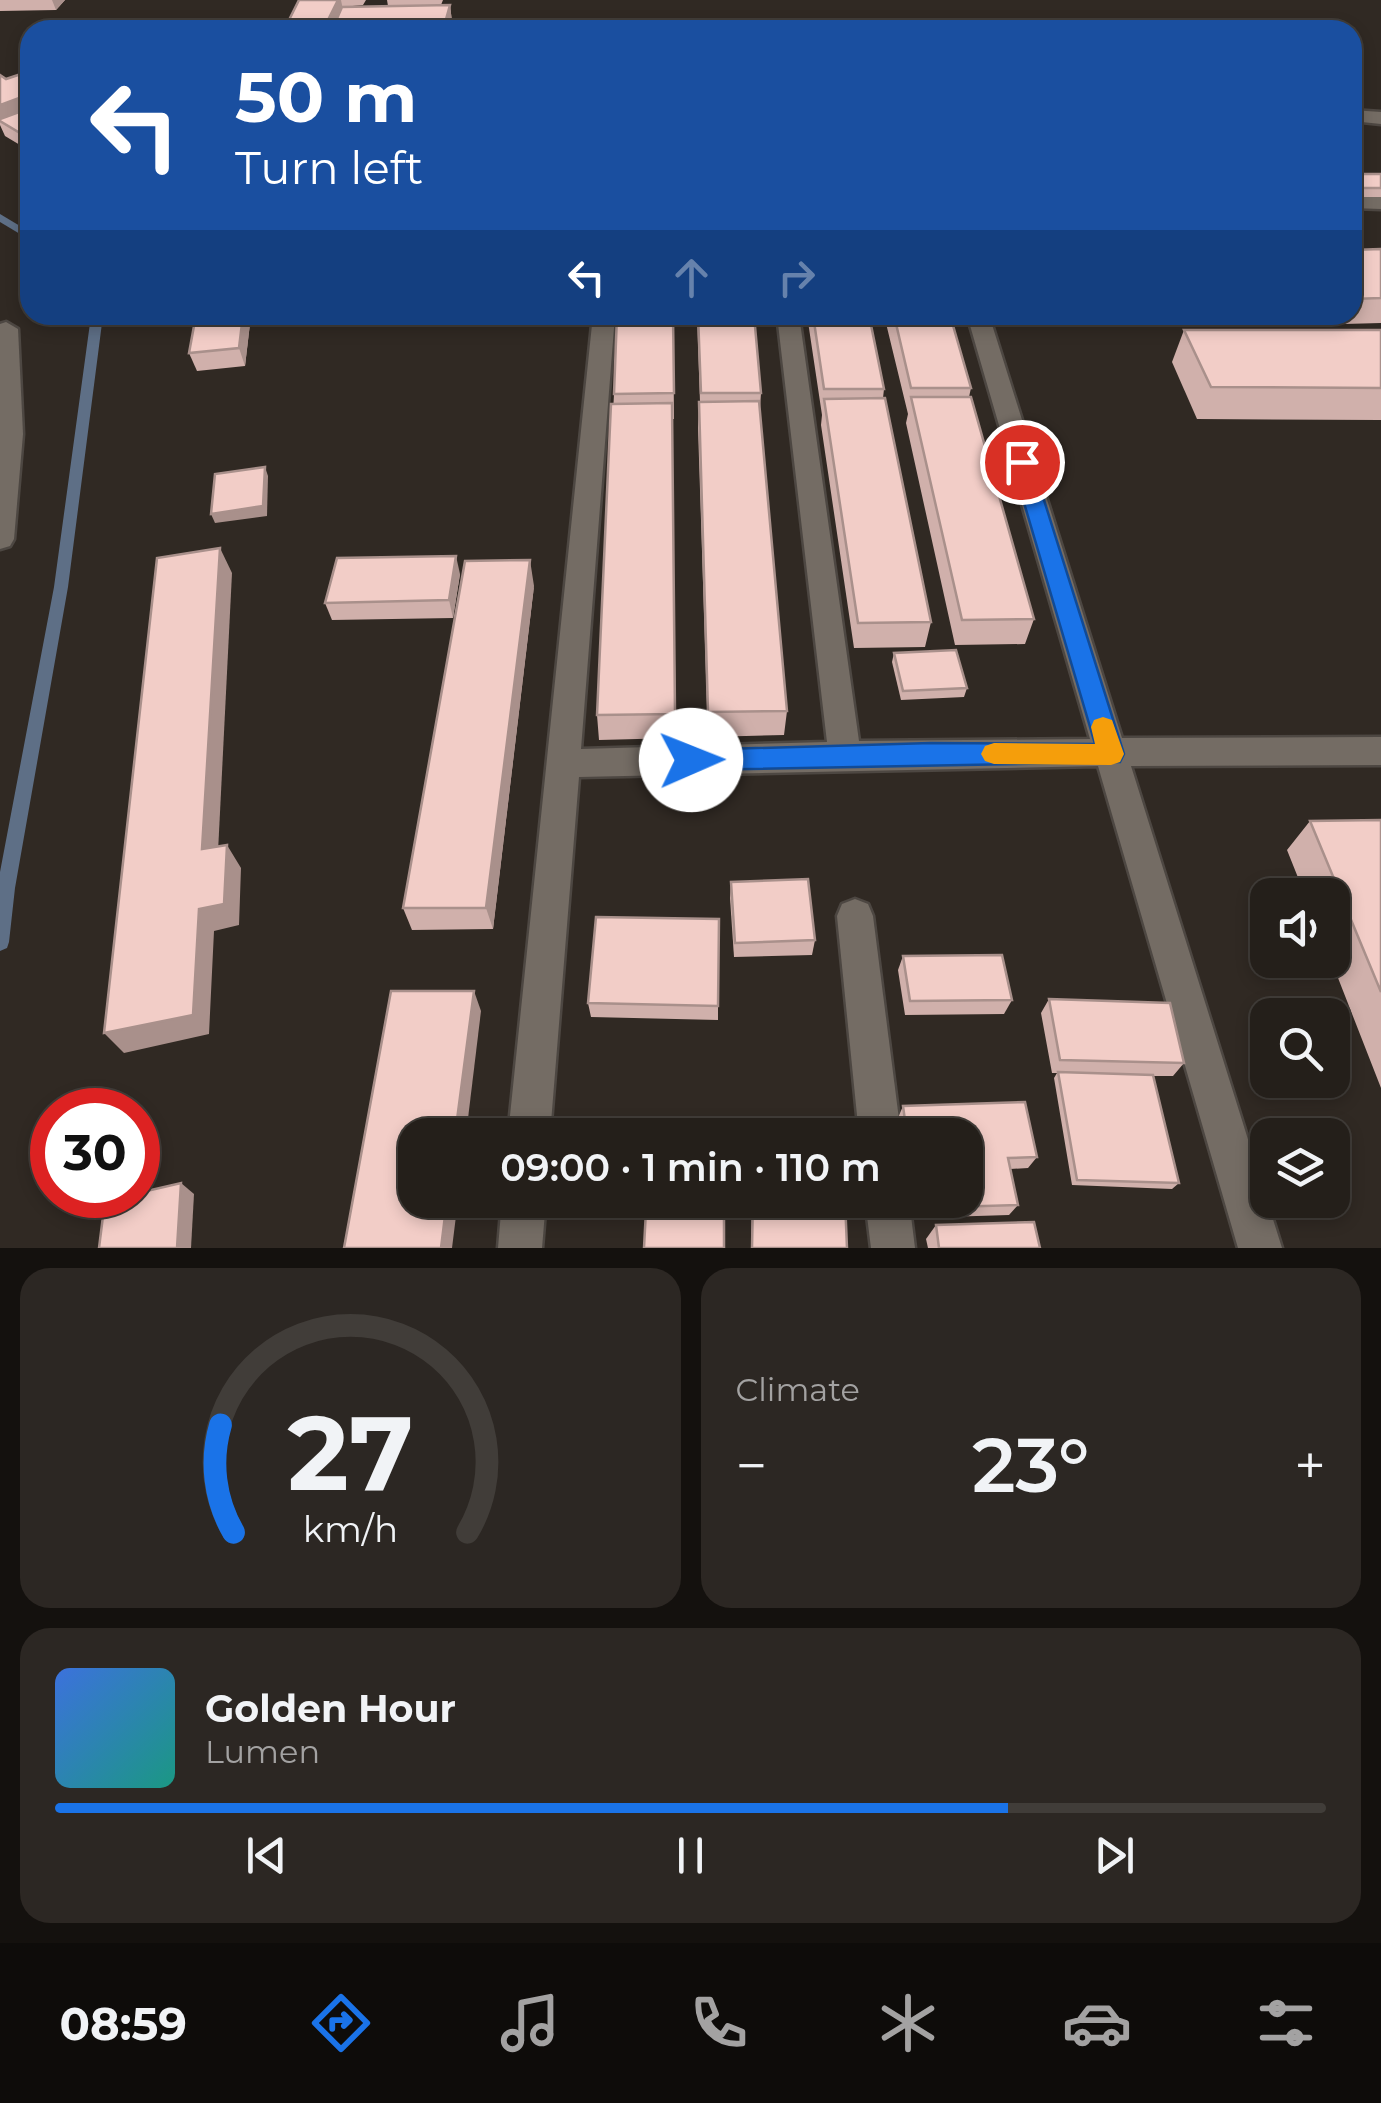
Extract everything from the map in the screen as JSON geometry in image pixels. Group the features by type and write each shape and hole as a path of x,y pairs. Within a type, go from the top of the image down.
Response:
{"street":[{"path":"0,540 10,480 14,400 2,325"},
{"path":"531,1118 603,325"},
{"path":"789,325 845,756"},
{"path":"981,325 1260,1248"},
{"path":"575,763 1381,751"},
{"path":"855,916 878,1118"},
{"path":"520,1248 522,1218"},
{"path":"889,1218 892,1248"}],"building":[{"path":"299,0 338,0 328,20 289,20"},
{"path":"450,5 446,20 336,20 342,7"},
{"path":"20,74 20,98 0,105 0,75 6,79"},
{"path":"20,112 20,133 0,121"},
{"path":"1362,174 1381,174 1381,188 1362,188"},
{"path":"1381,249 1381,298 1362,299 1362,250"},
{"path":"194,325 242,325 239,348 189,353"},
{"path":"617,325 673,325 674,393 614,394"},
{"path":"698,325 755,325 761,393 701,393"},
{"path":"814,325 871,325 884,389 824,389"},
{"path":"896,325 953,325 971,388 911,388"},
{"path":"1184,330 1381,330 1381,388 1211,387"},
{"path":"911,397 971,397 1034,619 962,620"},
{"path":"885,398 931,622 858,623 824,399"},
{"path":"759,401 787,711 708,712 699,402"},
{"path":"672,403 675,714 597,715 611,404"},
{"path":"265,467 263,506 211,514 215,474"},
{"path":"220,548 202,849 227,845 224,904 199,909 193,1015 104,1033 157,558"},
{"path":"456,556 449,600 325,603 337,558"},
{"path":"530,560 486,908 403,908 465,561"},
{"path":"956,650 967,688 903,691 894,653"},
{"path":"1381,820 1381,992 1350,917 1350,878 1334,878 1310,821"},
{"path":"808,879 815,940 735,943 731,882"},
{"path":"596,917 719,919 718,1006 588,1003"},
{"path":"1002,955 1012,1000 910,1001 903,956"},
{"path":"391,991 474,991 457,1118 398,1118 398,1218 445,1218 441,1248 344,1248"},
{"path":"1049,999 1170,1003 1184,1063 1060,1060"},
{"path":"1058,1072 1153,1075 1179,1183 1077,1180"},
{"path":"1025,1102 1037,1157 1008,1158 1018,1205 983,1206 983,1118 905,1118 903,1106"},
{"path":"181,1183 177,1248 99,1248 103,1218 160,1218 160,1188"},
{"path":"646,1218 724,1218 724,1248 644,1248"},
{"path":"753,1218 846,1218 847,1248 752,1248"},
{"path":"1034,1222 1040,1248 939,1248 936,1225"}],"waterway":[{"path":"0,217 20,230"},
{"path":"0,942 6,888 61,587 96,325"}],"slow traffic":[{"path":"994,754 1111,754 1103,727"}],"route":[{"path":"691,760 931,753 1111,754 1022,462"}]}
